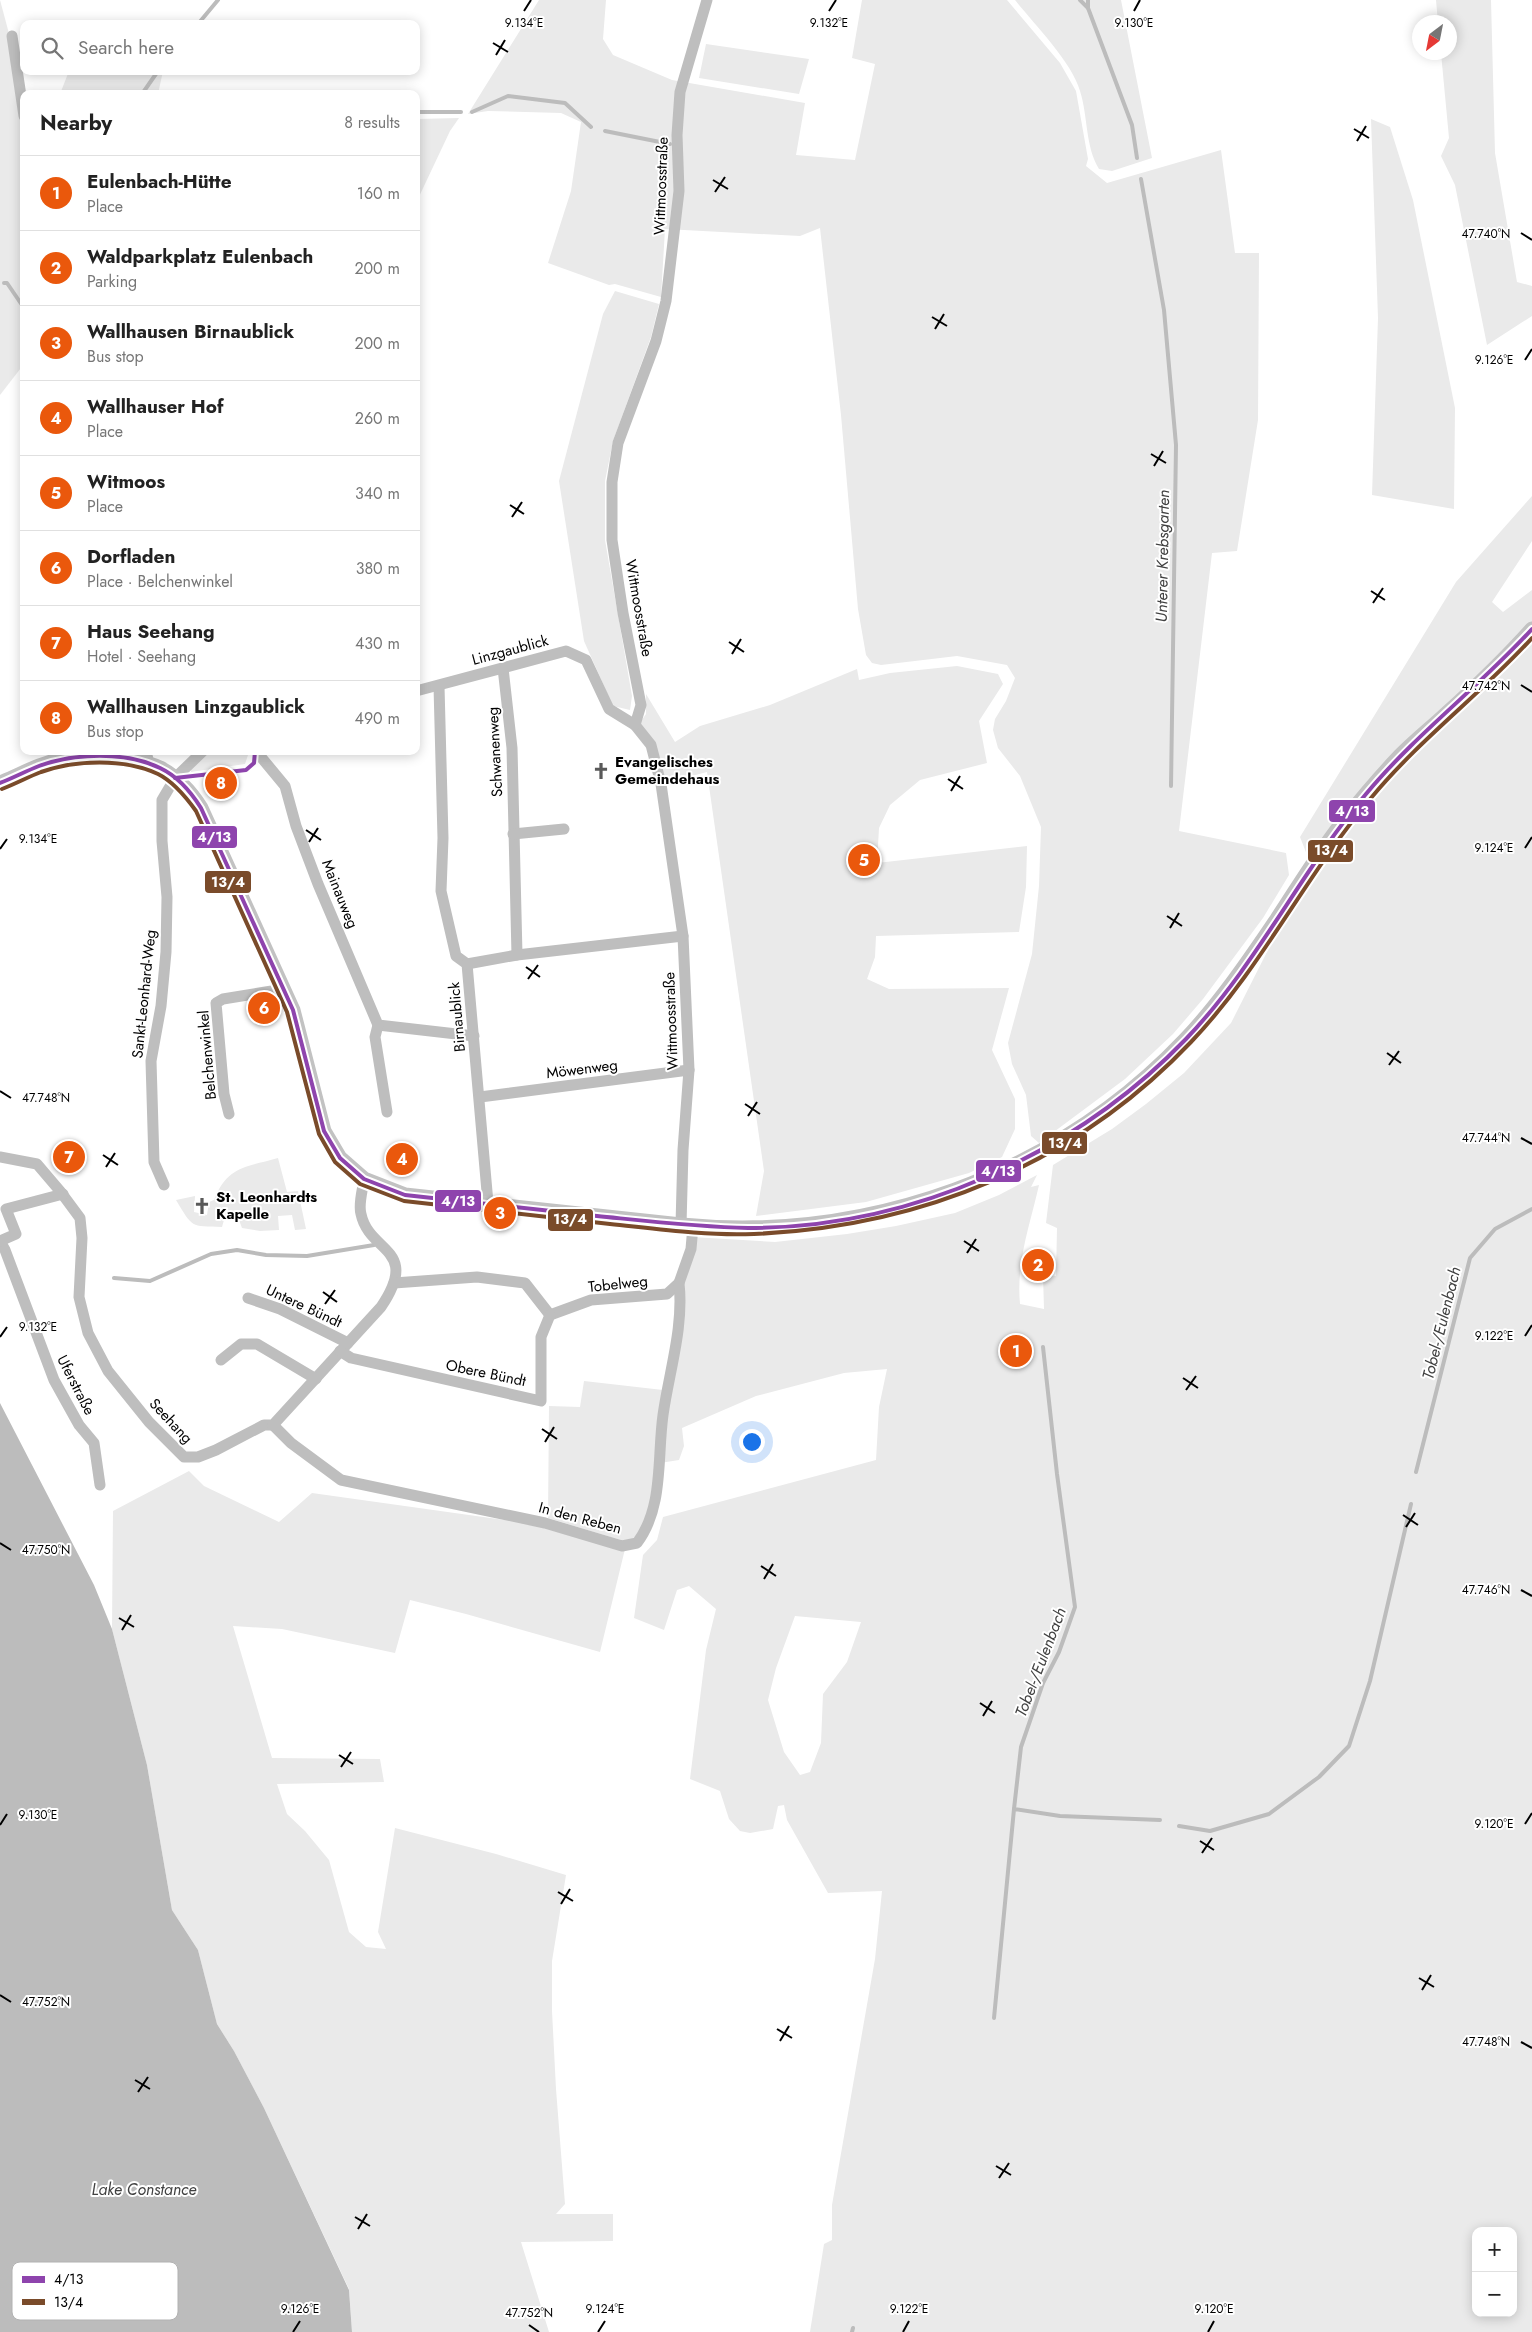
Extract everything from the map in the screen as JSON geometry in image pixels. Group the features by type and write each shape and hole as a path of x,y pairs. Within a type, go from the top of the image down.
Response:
{"main road":[{"path":"0,783 39,766 79,757 129,760 147,758 175,778 186,789 201,808 293,1010 324,1131 340,1158 364,1179 404,1194 687,1225 711,1227 806,1225 868,1216 928,1200 988,1179 1037,1154 1086,1124 1133,1089 1186,1039 1238,975 1276,922 1311,865 1346,817 1398,758 1505,659 1532,629"}],"street":[{"name":"Wittmoosstraße","path":"687,1225 683,1150 689,1070 683,936 661,784 650,744 635,725 641,705 623,613 612,540 612,482 618,443 656,341 666,300 679,191 677,135 680,92 706,0"},
{"path":"12,36 20,90"},
{"name":"Linzgaublick","path":"420,690 566,650 586,660 610,709 635,725"},
{"name":"Schwanenweg","path":"503,668 512,748 517,954"},
{"name":"Birnaublick","path":"439,686 443,838 441,891 456,956 467,964 488,1203"},
{"path":"175,778 199,755"},
{"name":"Mainauweg","path":"259,755 285,786 296,826 318,884 378,1025 375,1037 388,1112"},
{"name":"Sankt-Leonhard-Weg","path":"164,1185 154,1162 151,1061 161,1006 166,952 167,897 162,841 162,800 175,778"},
{"path":"513,834 564,829"},
{"path":"467,964 517,954 683,936"},
{"name":"Belchenwinkel","path":"229,1114 224,1094 216,1003 223,998 284,989"},
{"path":"378,1025 474,1036"},
{"name":"Möwenweg","path":"480,1097 689,1070"},
{"name":"Seehang","path":"0,1157 37,1164 63,1194 80,1218 82,1238 79,1298 88,1333 108,1371 149,1422 184,1458 198,1457 264,1425 274,1425"},
{"path":"274,1425 381,1307 394,1283 395,1265 389,1251 369,1231 360,1213 364,1179"},
{"path":"0,1241 16,1234 6,1209 63,1194"},
{"path":"679,1283 691,1249 687,1225"},
{"name":"Uferstraße","path":"0,1241 6,1250 54,1380 79,1425 94,1443 100,1485"},
{"path":"394,1283 477,1277 525,1283 550,1315"},
{"name":"In den Reben","path":"274,1425 291,1443 342,1480 545,1523 622,1546 636,1543 645,1532 660,1482 663,1417 682,1304 679,1283"},
{"name":"Tobelweg","path":"550,1315 591,1300 667,1294 679,1283"},
{"name":"Untere Bündt","path":"248,1298 280,1309 344,1347"},
{"name":"Obere Bündt","path":"344,1347 351,1358 541,1400 541,1337 550,1315"},
{"path":"222,1360 241,1344 257,1344 316,1379"}],"shaded area":[{"path":"0,0 11,41 20,112 20,369 0,395"},
{"path":"539,0 606,0 603,39 613,55 672,80 805,103 796,155 855,160 875,64 852,58 862,0 1007,0 1060,63 1076,91 1088,159 1086,166 1107,183 1221,150 1235,253 1259,253 1258,420 1237,551 1212,553 1179,831 1286,853 1289,875 1263,918 1203,999 1173,1034 1125,1079 1039,1143 1031,1136 1026,1095 1012,1064 1008,1043 1032,954 1039,886 1041,827 1020,776 998,748 993,730 995,719 1006,701 1015,678 1007,665 957,656 881,665 872,663 866,655 858,609 841,415 820,228 800,236 665,229 661,297 615,284 609,285 548,263 571,191 581,122 561,113 488,111 468,114"},
{"path":"1015,0 1121,0 1152,158 1112,171 1099,169 1091,151 1083,101 1076,80 1061,56"},
{"path":"1436,0 1491,0 1495,153 1517,282 1532,286 1532,316 1487,345 1455,185 1441,156 1449,138 1442,60 1457,60 1457,15 1437,15"},
{"path":"706,44 809,59 799,94 699,78"},
{"path":"67,75 162,75 159,90 62,90"},
{"path":"459,118 450,131 420,195 420,119"},
{"path":"1371,119 1390,127 1413,200 1455,408 1454,509 1372,495 1378,318"},
{"path":"615,291 659,304 651,337 613,441 605,481 605,540 632,696 630,710 613,706 584,641 559,481 603,314"},
{"path":"1532,496 1532,541 1492,602 1503,612 1532,590 1532,2332 810,2332 824,2244 832,2240 832,2205 875,1959 882,1891 828,1893 787,1820 784,1805 778,1806 773,1829 750,1833 740,1831 729,1819 720,1791 690,1779 706,1650 716,1609 689,1586 677,1590 664,1630 634,1618 643,1555 657,1540 663,1517 876,1460 879,1407 887,1369 844,1373 756,1396 682,1428 684,1446 679,1460 660,1463 663,1417 692,1237 775,1242 847,1234 896,1226 955,1213 999,1195 1037,1175 1031,1187 1039,1185 1022,1258 1019,1288 1020,1304 1044,1309 1043,1275 1056,1276 1057,1228 1046,1223 1053,1165 1112,1129 1146,1104 1184,1073 1231,1023 1311,865 1300,837 1456,582","holes":["795,1616 861,1622 847,1662 823,1694 821,1743 810,1772 800,1775 784,1752 768,1700 776,1668"]},
{"path":"957,666 998,674 1003,684 979,721 987,763 920,780 890,805 879,828 877,863 1027,846 1026,887 1019,932 876,936 875,957 867,979 889,989 1009,988 992,1050 1015,1099 1015,1129 1002,1157 969,1173 866,1202 756,1216 764,1171 707,772 661,784 639,724 646,714 646,694 675,742 700,726 770,705 857,669 859,680 890,673"},
{"path":"206,755 248,755 245,764 191,772 191,767"},
{"path":"278,1158 287,1192 298,1191 306,1229 295,1230 292,1215 278,1216 279,1230 260,1231 242,1228 239,1220 224,1220 222,1227 193,1224 176,1200 195,1196 194,1212 207,1215 209,1202 214,1200 225,1180 232,1174 248,1166"},
{"path":"584,1381 663,1390 658,1462 652,1500 641,1530 627,1542 548,1518 549,1406 580,1407"},
{"path":"189,1471 204,1486 279,1522 312,1493 547,1526 625,1549 600,1652 410,1600 395,1653 282,1629 233,1626 272,1758 380,1759 384,1782 277,1784 287,1814 305,1831 329,1860 349,1932 366,1947 386,1949 378,1932 395,1828 496,1854 566,1875 552,1961 552,2011 556,2089 565,2204 556,2214 613,2214 613,2241 521,2242 549,2332 352,2332 349,2289 264,2108 234,2051 217,2024 198,1950 172,1910 147,1765 112,1629 113,1511"}],"water":[{"name":"Lake Constance","path":"0,1403 94,1585 112,1629 147,1765 172,1910 198,1950 217,2024 234,2051 264,2108 349,2290 352,2332 0,2332"}],"waterway":[{"path":"201,20 218,0"},
{"name":"Unterer Krebsgarten","path":"1080,0 1088,8 1132,125 1137,158"},
{"name":"Unterer Krebsgarten","path":"1088,0 1088,8"},
{"path":"145,90 155,75"},
{"path":"472,112 508,96 565,103 591,127"},
{"path":"420,112 461,112"},
{"path":"605,131 670,144"},
{"name":"Unterer Krebsgarten","path":"1141,179 1164,310 1176,445 1171,786"},
{"path":"4,283 7,283 20,302"},
{"name":"Tobel-/Eulenbach","path":"1416,1472 1470,1258 1495,1229 1532,1209"},
{"path":"114,1278 150,1281 211,1254 237,1250 266,1255 307,1256 374,1245"},
{"name":"Tobel-/Eulenbach","path":"1043,1347 1057,1474 1075,1607 1059,1652 1043,1683 1021,1747 1014,1809 1060,1816 1160,1820"},
{"name":"Tobel-/Eulenbach","path":"1179,1826 1210,1831 1269,1814 1319,1777 1349,1746 1370,1681 1411,1504"},
{"path":"994,2018 1014,1809"},
{"path":"852,2332 853,2328"}],"transit line":[{"name":"4/13","path":"0,783 39,766 68,758 116,756 146,762 160,768 178,780 188,790 201,808 293,1010 324,1131 340,1158 364,1179 405,1195 672,1224 748,1228 809,1225 869,1215 929,1199 986,1177 1041,1150 1093,1117 1142,1080 1186,1039 1235,980 1320,854 1385,772 1491,671 1532,629"},
{"name":"13/4","path":"2,789 54,768 100,762 130,765 158,774 184,795 196,811 287,1012 319,1134 335,1162 360,1184 404,1201 664,1230 754,1234 816,1229 876,1218 935,1202 992,1181 1046,1155 1097,1122 1146,1085 1191,1042 1216,1014 1261,953 1347,828 1371,798 1409,756 1532,638"},
{"name":"4/13","path":"175,778 246,770 254,763 255,755"}],"place":[{"name":"Evangelisches Gemeindehaus","path":"601,771"},
{"name":"Wallhausen Linzgaublick","path":"221,783"},
{"name":"Witmoos","path":"864,860"},
{"name":"Dorfladen","path":"264,1008"},
{"name":"Haus Seehang","path":"69,1157"},
{"name":"Wallhauser Hof","path":"402,1159"},
{"name":"St. Leonhardts Kapelle","path":"202,1206"},
{"name":"Wallhausen Birnaublick","path":"500,1213"},
{"name":"Waldparkplatz Eulenbach","path":"1038,1265"},
{"name":"Eulenbach-Hütte","path":"1016,1351"}]}
